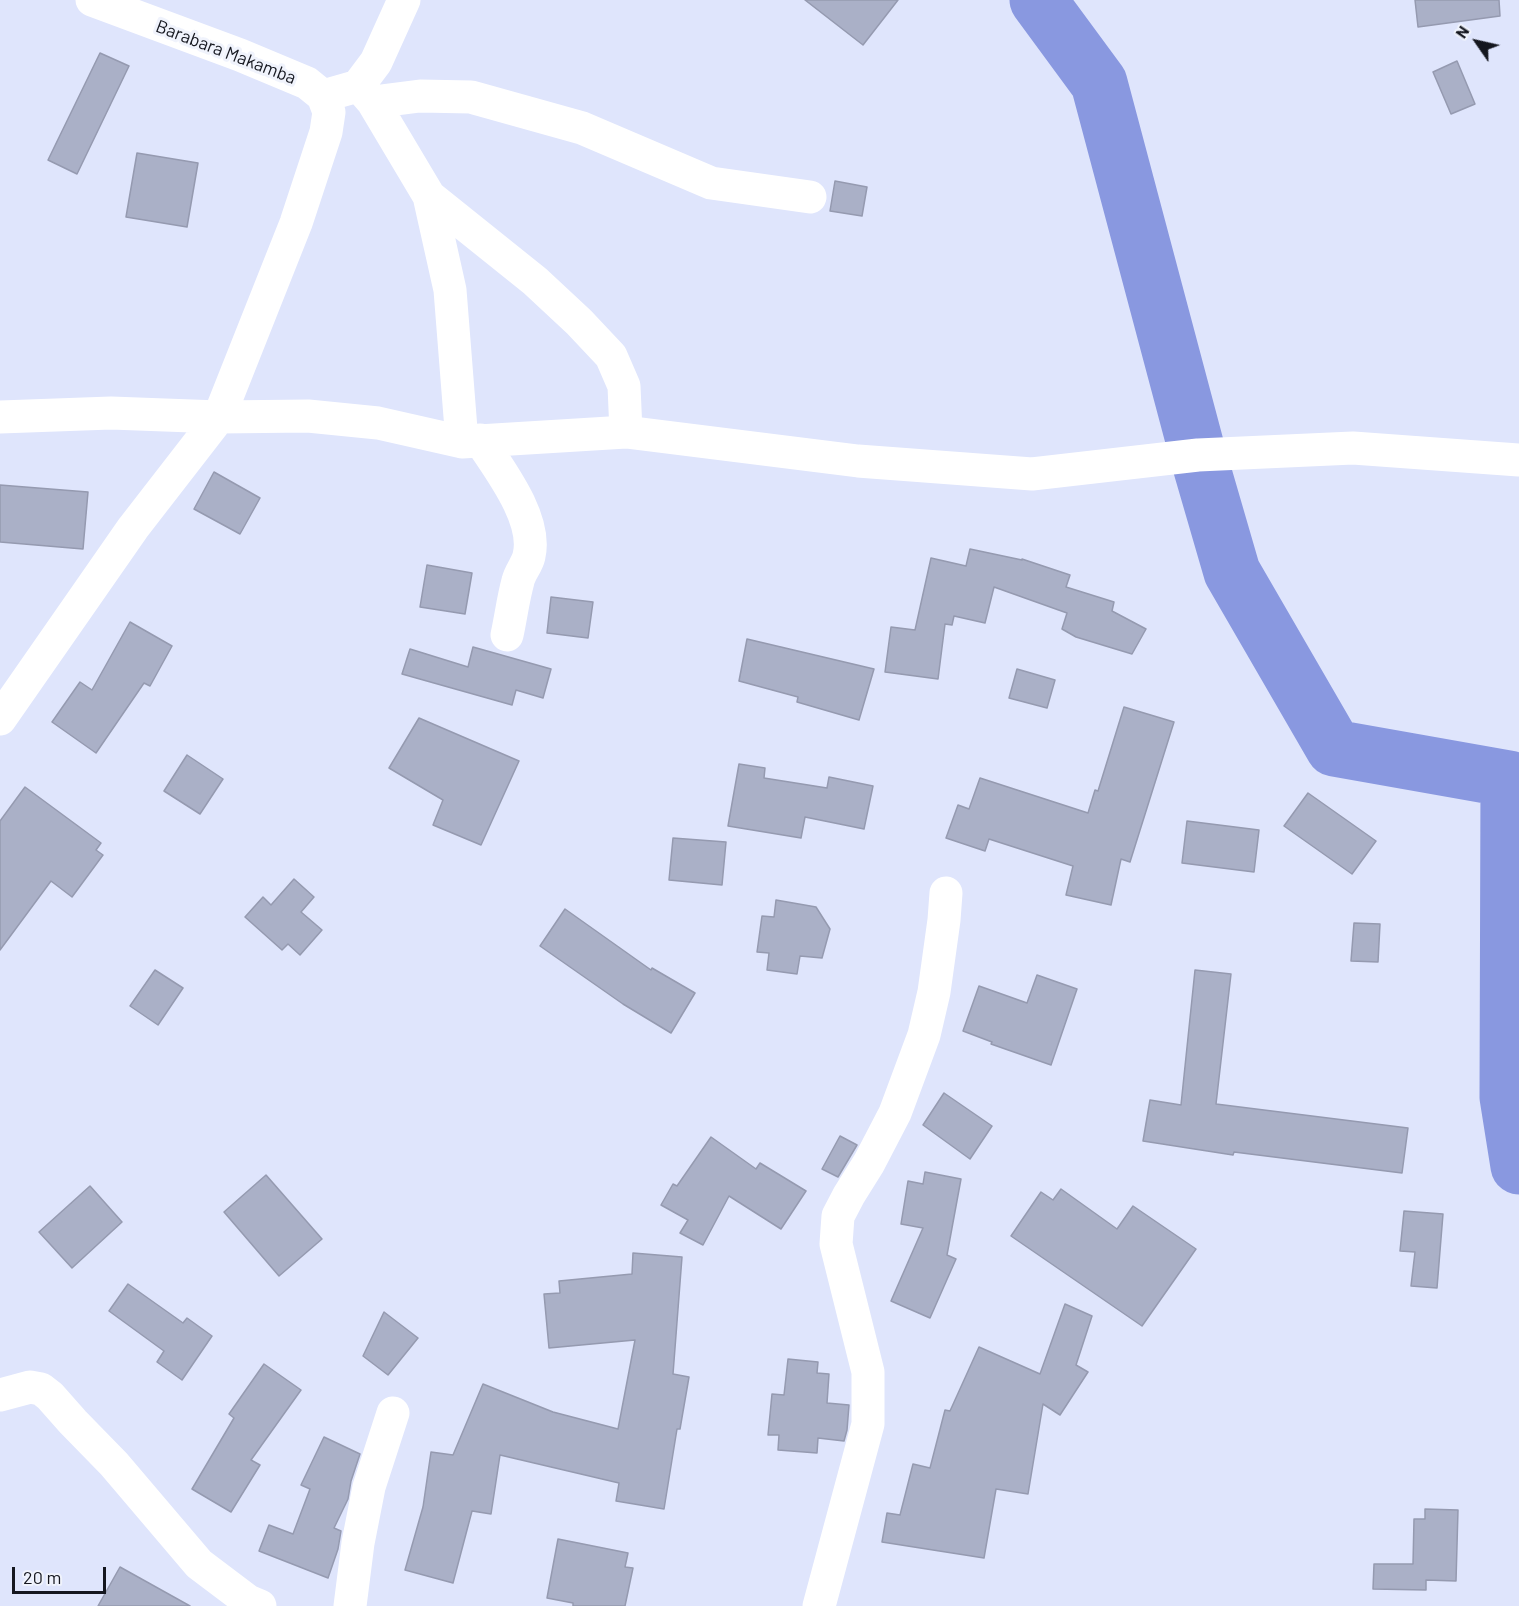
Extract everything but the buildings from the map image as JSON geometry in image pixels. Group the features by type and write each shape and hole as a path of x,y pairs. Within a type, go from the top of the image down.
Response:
{"street":[{"name":"Barabara Makamba","path":"92,0 240,55 307,83 323,96"},
{"path":"404,0 376,62 366,94 429,196 535,281 579,321 611,356 624,386 626,432"},
{"path":"0,719 133,528 219,417 296,223 326,132 329,112 323,96 366,94 471,97 582,128 711,183 810,197"},
{"path":"429,196 450,290 471,441 505,479 522,511 529,531 530,555 518,579 507,635"},
{"path":"0,417 111,413 219,417 308,416 378,423 471,441 626,432 858,461 1032,474 1198,455 1353,448 1519,460"},
{"path":"819,1606 868,1424 868,1372 836,1244 838,1216 895,1113 921,1045 934,993 946,892"},
{"path":"0,1395 30,1388 41,1389 50,1396 114,1464 199,1564 248,1601 260,1606"},
{"path":"350,1606 358,1543 369,1487 393,1413"}],"waterway":[{"path":"1038,0 1099,83 1198,455 1232,572 1334,748 1509,779 1508,1097 1519,1166"}]}
